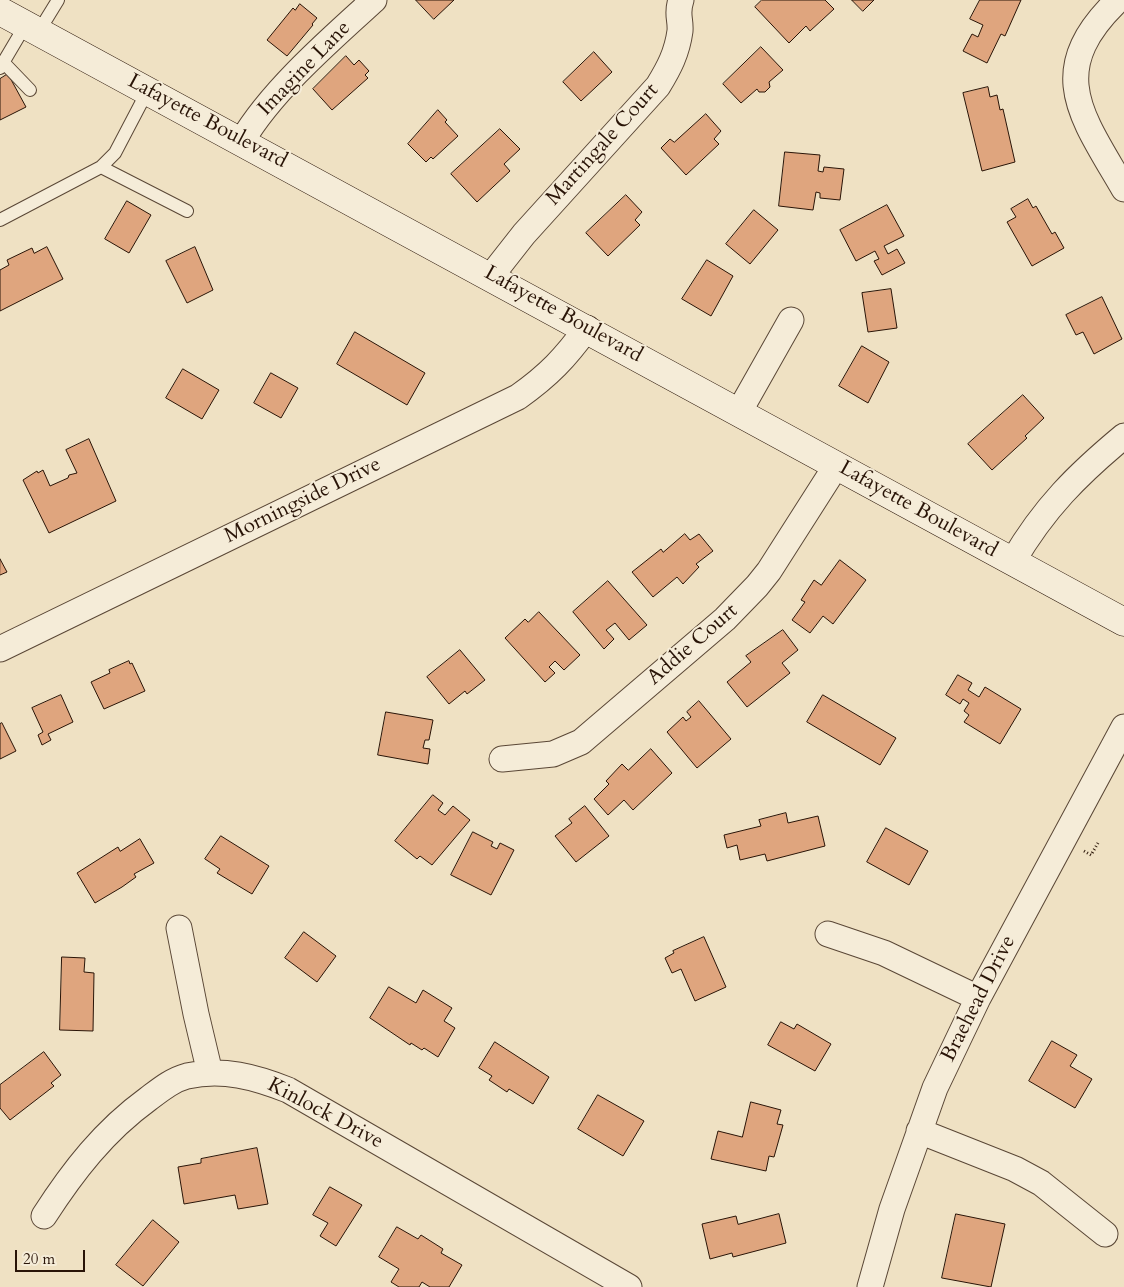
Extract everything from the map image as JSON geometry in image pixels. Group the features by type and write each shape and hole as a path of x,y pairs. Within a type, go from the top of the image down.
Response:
{"main road":[{"name":"Lafayette Boulevard","path":"0,11 587,328 1124,622"}],"street":[{"name":"Imagine Lane","path":"242,141 265,107 336,34 374,0"},
{"name":"Martingale Court","path":"491,276 524,234 658,86 674,58 680,28 677,11 681,0"},
{"path":"1118,0 1088,33 1078,53 1074,82 1082,113 1124,189"},
{"path":"739,412 791,320"},
{"name":"Morningside Drive","path":"0,650 518,397 564,360 587,328"},
{"path":"1013,561 1054,500 1085,468 1124,436"},
{"name":"Addie Court","path":"502,759 553,754 581,742 725,619 769,571 836,466"},
{"name":"Braehead Drive","path":"870,1287 892,1209 935,1088 978,998 1124,727"},
{"path":"179,928 210,1073"},
{"path":"828,934 884,953 978,998"},
{"name":"Kinlock Drive","path":"44,1216 68,1178 98,1143 130,1112 167,1084 186,1077 210,1073 238,1074 261,1079 288,1090 629,1287"},
{"path":"919,1131 1015,1169 1041,1183 1105,1234"}],"lane":[{"path":"30,90 2,65 58,0"},
{"path":"0,220 101,167 114,153 148,90"},
{"path":"101,167 187,211"}],"building":[{"path":"416,0 454,0 434,19"},
{"path":"762,0 825,0 834,9 810,31 806,26 789,43 755,7"},
{"path":"852,0 874,0 863,11"},
{"path":"980,0 1021,0 1005,36 1001,34 987,63 963,51 972,34 978,37 983,25 970,19"},
{"path":"300,4 317,18 287,56 267,40 293,8 295,10"},
{"path":"761,47 783,70 769,82 770,87 765,92 759,92 757,89 741,103 723,84"},
{"path":"594,52 612,72 581,101 563,82"},
{"path":"346,56 354,65 359,60 369,71 365,75 368,78 332,110 313,89"},
{"path":"8,74 26,107 0,120 0,79"},
{"path":"988,87 990,97 997,95 1000,110 1003,109 1015,162 982,171 963,93"},
{"path":"438,110 447,120 445,122 458,136 433,159 431,157 426,162 408,144"},
{"path":"706,114 721,131 714,139 719,144 686,175 661,148 670,139 674,142"},
{"path":"500,129 520,149 504,164 510,171 477,202 451,174"},
{"path":"785,152 820,155 818,171 823,172 824,167 844,169 840,200 820,198 820,193 816,192 813,210 779,206"},
{"path":"626,195 642,212 635,220 640,225 608,256 586,233"},
{"path":"1028,199 1033,208 1036,206 1052,234 1055,232 1064,248 1032,266 1007,222 1016,217 1011,209"},
{"path":"127,201 151,215 129,253 105,239"},
{"path":"887,205 904,236 884,246 888,254 897,249 905,263 882,275 874,261 879,259 875,251 856,261 840,230"},
{"path":"754,210 778,230 750,264 726,244"},
{"path":"47,247 63,279 0,311 0,270 9,265 7,260 32,248 34,253"},
{"path":"195,247 213,290 187,303 166,261"},
{"path":"707,260 733,276 711,316 682,299"},
{"path":"891,289 897,328 868,332 862,293"},
{"path":"1102,297 1122,339 1094,354 1083,332 1076,335 1066,315"},
{"path":"355,332 425,373 407,405 337,364"},
{"path":"862,346 889,362 868,403 839,386"},
{"path":"183,369 219,390 202,419 166,398"},
{"path":"271,373 298,388 281,418 254,403"},
{"path":"1023,395 1044,418 1025,436 1027,438 992,470 968,444"},
{"path":"89,439 116,501 49,533 23,480 37,471 38,473 43,470 50,486 68,478 69,475 77,473 66,450"},
{"path":"685,534 690,540 699,534 713,551 696,564 699,567 683,584 677,577 653,597 632,572 661,549 663,552"},
{"path":"0,559 7,572 0,575"},
{"path":"840,560 866,580 833,624 823,616 810,633 792,620 805,602 801,600 814,580 821,585"},
{"path":"608,581 647,625 629,640 615,623 606,630 614,639 604,649 573,612"},
{"path":"539,612 580,655 564,670 555,661 549,667 555,673 545,682 505,638 525,619 528,622"},
{"path":"783,630 798,650 782,663 790,673 747,707 727,682 751,662 746,656"},
{"path":"460,650 485,680 467,694 465,691 449,704 427,677"},
{"path":"129,661 130,664 132,663 145,691 104,709 91,682 110,673 109,670"},
{"path":"958,675 972,683 968,690 979,697 985,687 1021,709 1000,744 964,722 969,715 964,711 969,703 963,699 960,704 946,695"},
{"path":"61,695 73,722 48,734 51,740 42,745 38,735 43,732 32,708"},
{"path":"823,695 896,738 880,765 807,722"},
{"path":"699,701 731,739 697,768 667,732 683,717 686,721 691,717 687,712"},
{"path":"386,712 433,720 429,740 425,740 423,748 430,749 428,764 378,755"},
{"path":"2,723 16,751 0,759 0,724"},
{"path":"651,749 672,773 633,810 624,800 608,815 594,799 609,784 606,781 622,764 628,770"},
{"path":"433,795 443,803 438,810 445,815 453,806 470,820 432,865 420,856 417,859 395,841"},
{"path":"585,806 609,836 576,862 555,836 572,823 569,819"},
{"path":"786,813 788,823 818,816 825,846 767,861 765,854 740,860 737,845 727,848 724,835 761,826 759,820"},
{"path":"886,828 928,851 909,885 867,862"},
{"path":"473,832 493,842 491,846 497,849 500,843 514,850 491,895 451,875"},
{"path":"221,836 269,866 252,894 217,873 220,869 205,859"},
{"path":"140,839 154,863 134,874 136,877 95,903 77,873 118,847 120,851"},
{"path":"304,932 336,956 317,982 285,958"},
{"path":"704,937 726,987 695,1001 681,969 672,973 665,958 674,953 673,951"},
{"path":"62,957 85,958 84,972 94,973 93,1031 60,1030"},
{"path":"389,987 416,1003 423,990 452,1008 444,1021 455,1028 438,1057 424,1048 422,1050 411,1043 410,1045 370,1018"},
{"path":"781,1022 794,1029 797,1024 831,1044 815,1071 768,1045"},
{"path":"1052,1041 1077,1055 1070,1066 1092,1079 1075,1108 1029,1081"},
{"path":"495,1042 549,1077 533,1104 509,1089 507,1092 489,1080 492,1076 479,1068"},
{"path":"44,1052 61,1075 51,1083 54,1086 10,1120 0,1108 0,1085"},
{"path":"598,1095 644,1121 623,1156 578,1129"},
{"path":"751,1102 781,1110 777,1124 783,1125 774,1157 769,1156 766,1171 711,1159 718,1131 742,1137"},
{"path":"257,1148 268,1204 238,1209 235,1195 184,1204 178,1167 201,1163 201,1159"},
{"path":"330,1187 362,1205 336,1246 320,1236 328,1223 313,1215"},
{"path":"779,1214 786,1243 733,1257 732,1253 710,1259 702,1224 736,1216 738,1224"},
{"path":"956,1214 1005,1224 991,1287 942,1278"},
{"path":"153,1220 179,1242 143,1286 116,1265"},
{"path":"397,1227 418,1239 421,1235 443,1249 441,1253 462,1265 449,1287 430,1287 422,1282 419,1287 399,1287 391,1282 399,1269 379,1257"}]}
